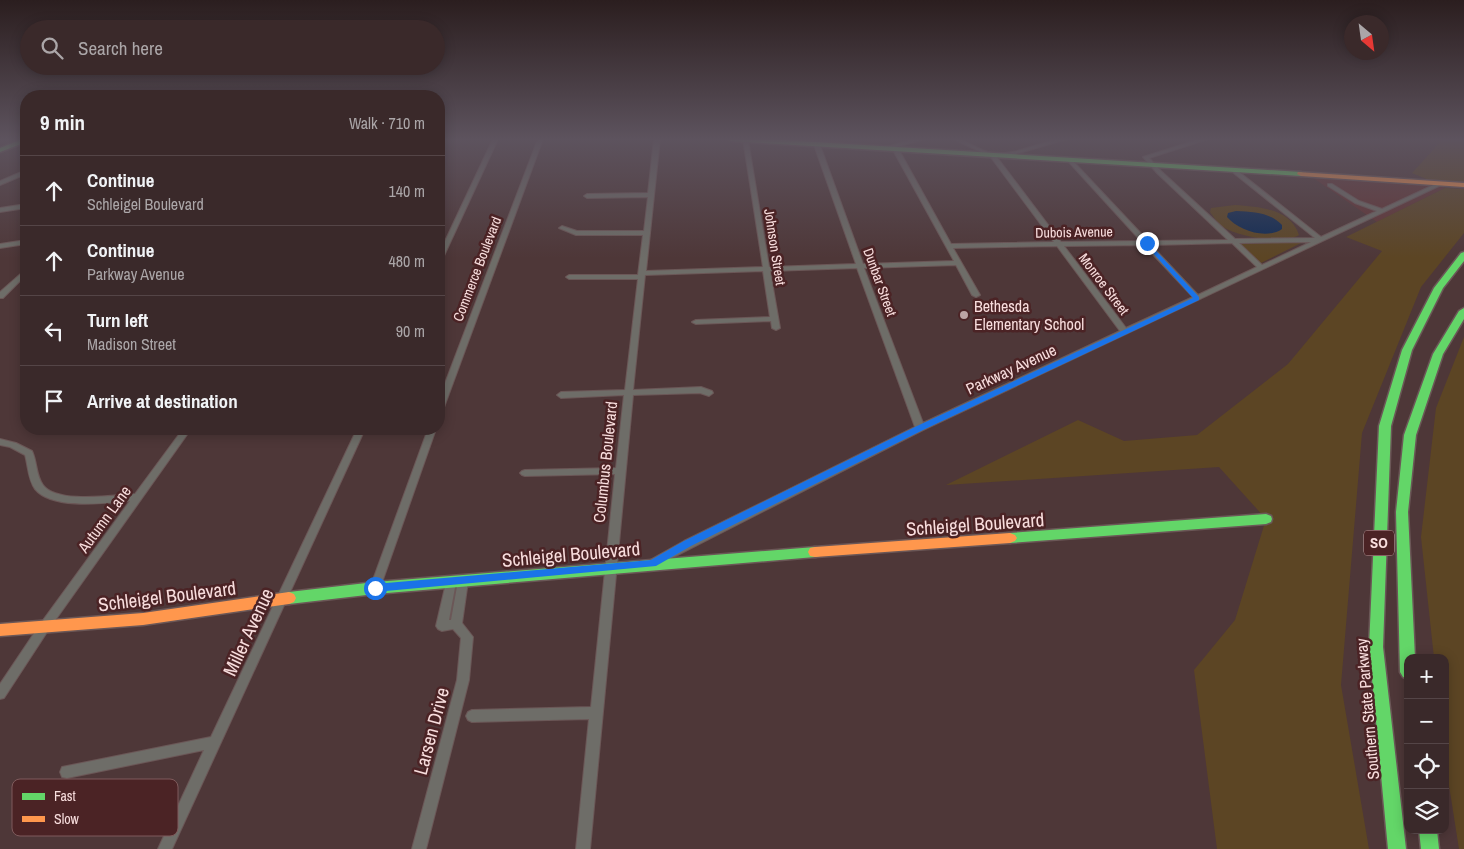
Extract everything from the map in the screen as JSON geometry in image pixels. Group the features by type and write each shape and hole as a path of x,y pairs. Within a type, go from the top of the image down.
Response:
{"main road":[{"path":"1365,179 1464,185"},
{"name":"Southern State Parkway","path":"1396,849 1376,647 1385,426 1407,350 1439,288 1464,255"},
{"name":"SO","path":"1407,654 1402,512 1410,435 1438,354 1464,311"},
{"name":"Schleigel Boulevard","path":"0,630 142,618 375,588 653,564 1266,519"},
{"path":"1428,834 1430,849"}],"street":[{"path":"445,247 477,179"},
{"name":"Commerce Boulevard","path":"445,394 526,179"},
{"name":"Columbus Boulevard","path":"583,849 620,471 652,179"},
{"name":"Johnson Street","path":"696,322 775,323 752,179"},
{"name":"Dunbar Street","path":"829,179 920,428"},
{"path":"912,179 976,295"},
{"name":"Monroe Street","path":"1009,179 1125,332"},
{"path":"1087,179 1197,298"},
{"path":"1167,179 1262,268"},
{"path":"1244,179 1321,240"},
{"name":"Parkway Avenue","path":"653,564 697,539 920,428 1440,184"},
{"path":"1330,185 1357,202 1381,211"},
{"path":"587,196 650,195"},
{"path":"0,210 20,207"},
{"path":"562,228 576,233 646,233"},
{"name":"Dubois Avenue","path":"948,246 1321,240"},
{"path":"0,246 20,243"},
{"path":"568,277 957,263"},
{"path":"0,296 20,278"},
{"path":"561,395 701,390 709,393"},
{"name":"Autumn Lane","path":"0,694 45,626 183,435"},
{"name":"Miller Avenue","path":"178,822 358,435"},
{"path":"375,588 430,435"},
{"path":"0,442 29,453 39,486 51,496 71,499 138,497"},
{"path":"525,473 620,471"},
{"path":"456,624 463,581"},
{"name":"Larsen Drive","path":"419,849 463,680 467,637 456,624 442,626 450,582"},
{"path":"472,716 597,713"},
{"path":"67,772 216,742"},
{"name":"Miller Avenue","path":"165,849 171,836"}],"shaded area":[{"path":"1314,179 1401,179 1431,181 1445,188 1377,222"},
{"path":"1425,179 1464,179 1464,182 1431,181"},
{"path":"1445,188 1464,189 1464,233 1421,287 1362,433 1341,685 1369,849 1217,849 1194,670 1235,620 1266,519 1219,467 946,485 1078,420 1124,441 1197,435 1288,364 1382,251 1346,237"},
{"path":"1235,205 1263,208 1281,214 1295,226 1299,235 1292,238 1272,240 1250,237 1223,227 1210,212 1211,208"},
{"path":"1303,242 1261,263 1240,244"},
{"path":"1464,337 1464,849 1459,849 1449,785 1449,654 1434,654 1421,537 1436,408"}],"water":[{"path":"1236,211 1255,212 1272,217 1282,225 1282,229 1268,234 1245,229 1227,217 1228,213"}],"traffic: fast":[{"path":"1397,849 1376,647 1385,426 1407,350 1439,288 1464,255"},
{"path":"1407,654 1402,512 1410,435 1438,354 1464,311"},
{"path":"1010,538 1266,519"},
{"path":"289,598 375,588 815,552"},
{"path":"1428,834 1430,849"}],"traffic: slow":[{"path":"1369,179 1464,185"},
{"path":"815,552 1010,538"},
{"path":"0,630 143,619 289,598"}],"place":[{"name":"Bethesda Elementary School","path":"964,315"}],"route":[{"path":"375,588 653,564 688,544 920,428 1197,298 1147,243"}]}
